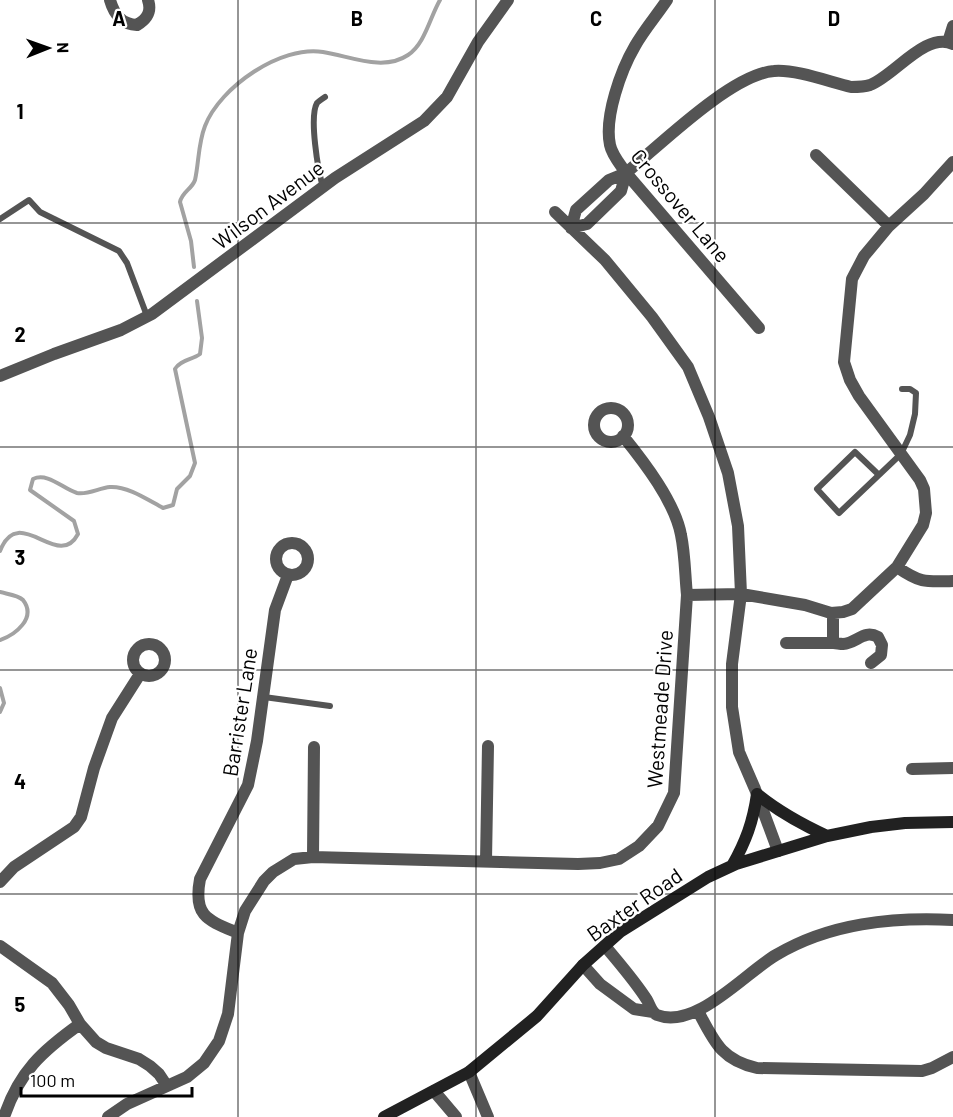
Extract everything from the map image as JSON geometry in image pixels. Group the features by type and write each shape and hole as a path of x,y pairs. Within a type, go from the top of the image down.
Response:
{"main road":[{"path":"732,866 747,839 757,794 800,824 826,836"},
{"name":"Baxter Road","path":"384,1117 469,1072 537,1016 583,965 620,932 708,877 732,866 826,836 871,827 953,822"}],"street":[{"path":"110,0 116,14 123,22 137,25 148,15 150,8 148,0"},
{"name":"Wilson Avenue","path":"0,376 121,330 147,316 323,187 424,121 447,97 493,18 508,0"},
{"name":"Crossover Lane","path":"668,0 634,47 611,107 610,146 626,173 759,328"},
{"path":"571,228 576,210 609,180 626,173 717,97 736,84 774,71 789,72 851,87 861,87 872,84 917,51 940,41 950,43 953,26"},
{"path":"816,155 889,225"},
{"path":"687,595 741,594 805,605 834,613 843,612 852,609 897,567 923,525 926,513 924,489 920,480 859,396 844,362 852,279 864,256 889,225 924,194 953,162"},
{"path":"571,228 587,224 621,191 626,173"},
{"path":"555,212 605,260 652,316 688,367 709,417 728,472 738,526 741,594 732,664 732,707 739,752 778,851"},
{"name":"Westmeade Drive","path":"108,1117 127,1104 187,1077 204,1063 219,1041 228,1014 238,933 245,911 264,880 294,859 313,857 600,863 619,859 639,846 658,826 674,793 687,595 678,522 651,471 623,436"},
{"path":"897,567 922,581 953,581"},
{"name":"Barrister Lane","path":"238,933 213,922 202,913 198,903 198,891 200,879 248,785 257,741 275,610 288,575"},
{"path":"833,643 834,613"},
{"path":"786,643 844,644 872,633 878,637 882,645 881,654 872,663"},
{"path":"0,882 14,867 74,827 81,817 94,768 112,718 140,674"},
{"path":"486,861 488,746"},
{"path":"313,857 314,747"},
{"path":"912,769 953,768"},
{"path":"583,965 600,984 634,1009 680,1017 698,1011 755,969 798,944 840,929 867,923 922,919 953,920"},
{"path":"0,946 52,983 80,1024 101,1046 139,1059 150,1066 167,1086"},
{"path":"605,946 647,1000 653,1012"},
{"path":"698,1011 723,1053 741,1064 757,1068 922,1071 953,1057"},
{"path":"4,1117 13,1092 28,1068 53,1042 80,1024"},
{"path":"469,1072 488,1117"},
{"path":"434,1091 456,1117"}],"lane":[{"path":"323,187 318,169 314,114 318,102 325,97"},
{"path":"0,219 29,200 40,212 118,252 128,263 147,316"},
{"path":"879,475 855,452 817,489 839,513 879,475 901,454 910,435 915,414 916,393 910,389 902,389"},
{"path":"263,697 330,706"}],"waterway":[{"path":"194,267 191,241 180,202 195,180 205,126 224,97 254,72 289,55 323,52 377,63 398,60 408,55 419,44 440,0"},
{"path":"0,551 8,538 17,533 28,534 60,546 70,544 78,534 74,521 30,490 33,479 39,477 50,479 77,493 117,487 138,494 163,508 173,505 177,489 190,476 195,463 175,369 200,354 202,338 197,301"},
{"path":"0,592 21,598 27,607 26,619 18,630 0,640"},
{"path":"0,688 4,703 0,712"}]}
